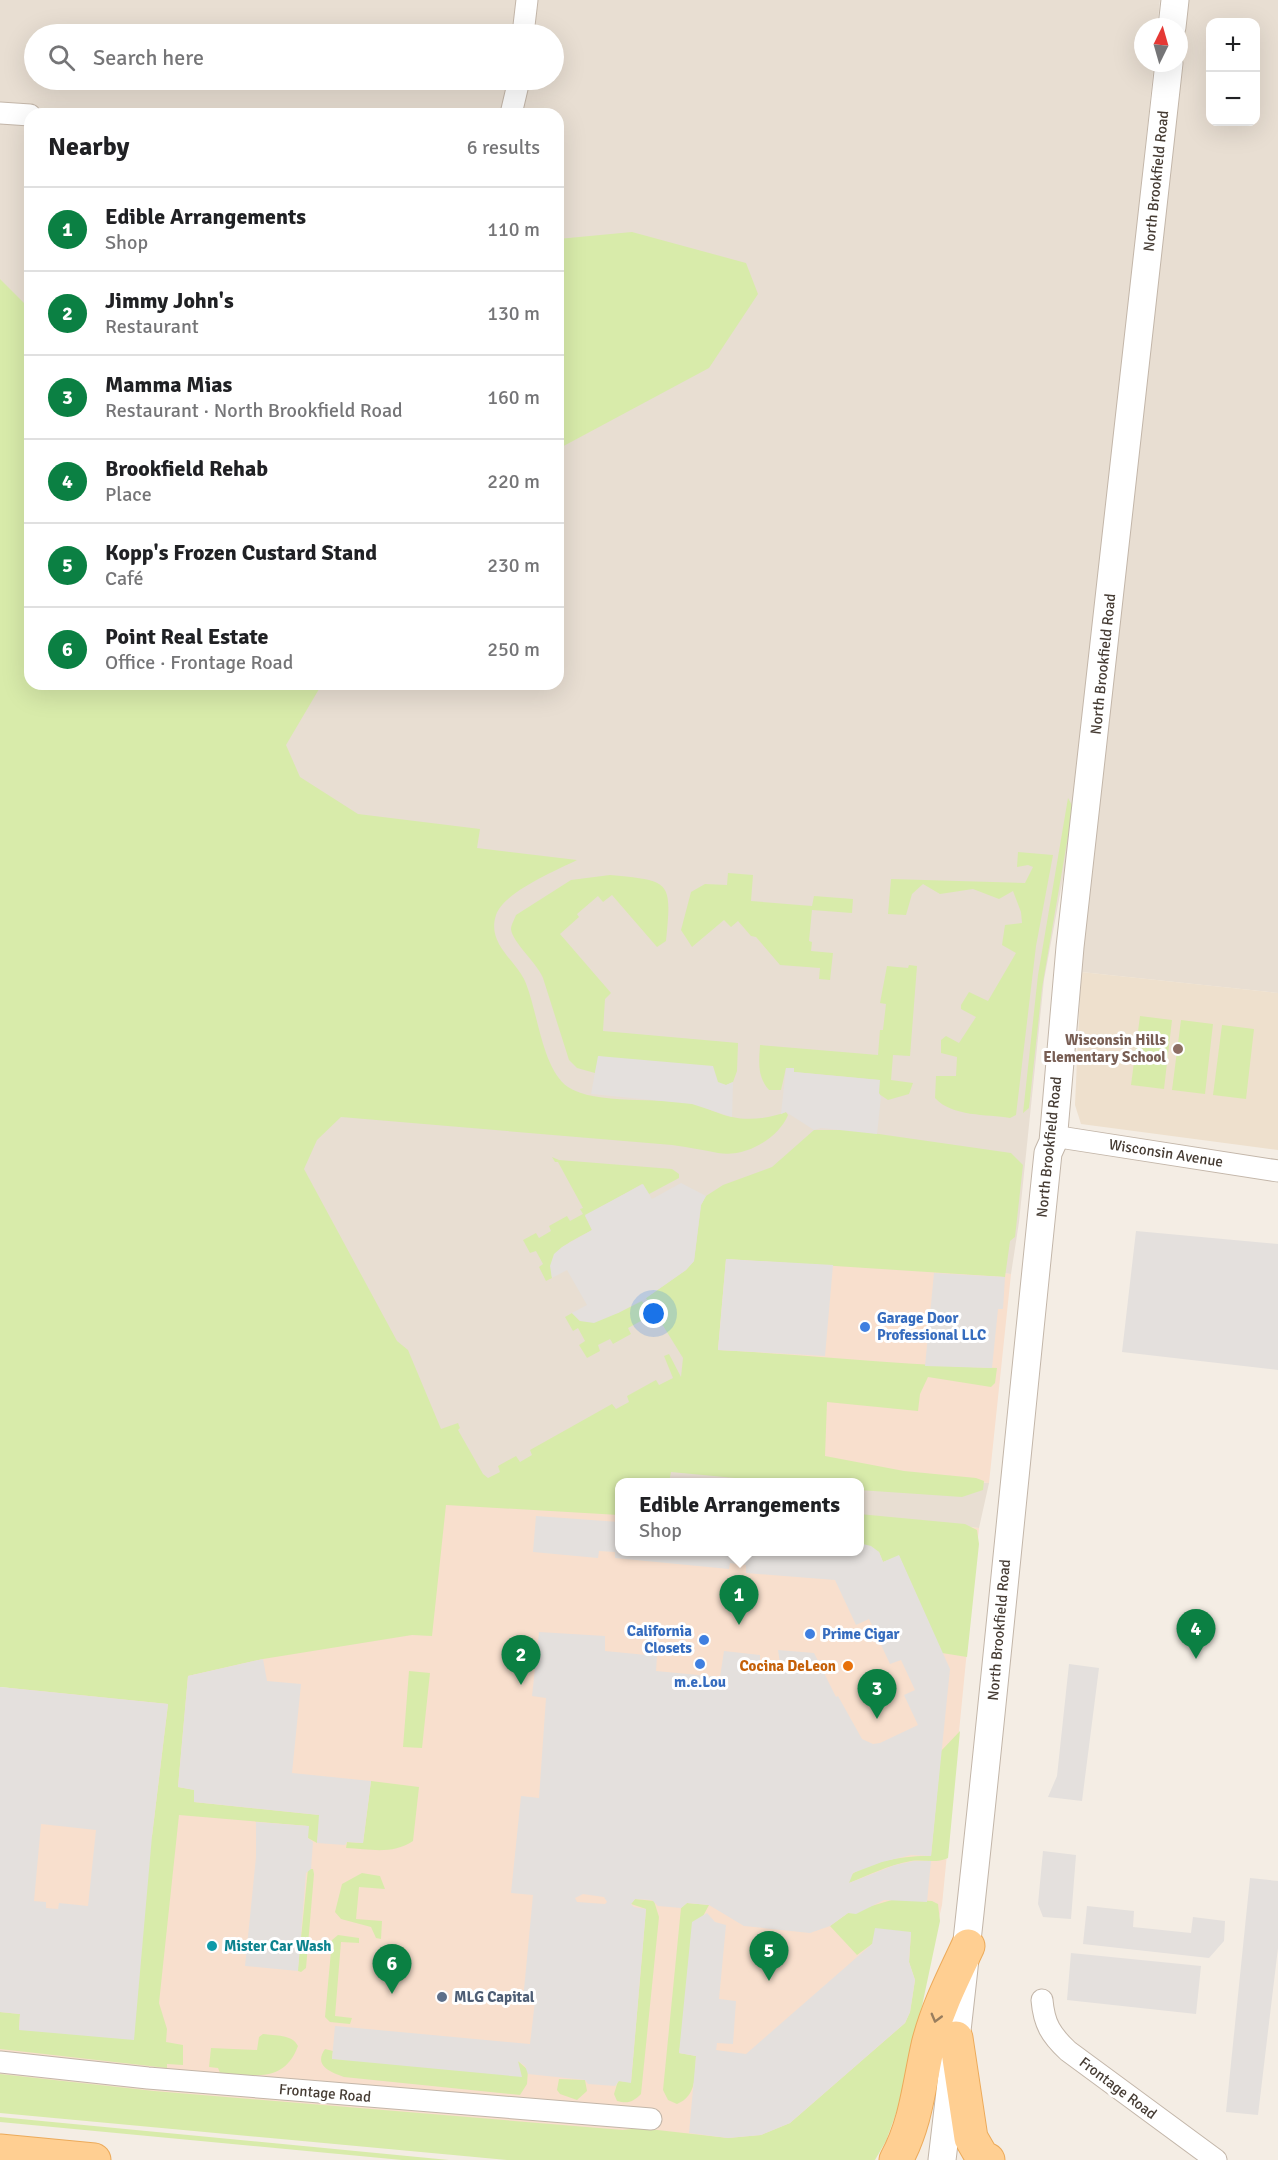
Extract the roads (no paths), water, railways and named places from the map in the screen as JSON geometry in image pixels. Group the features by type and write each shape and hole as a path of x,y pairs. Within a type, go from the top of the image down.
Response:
{"main road":[{"path":"896,2160 917,2107 928,2045 939,2007 968,1946"},
{"path":"957,2038 971,2138 982,2157 988,2160"},
{"path":"0,2151 94,2160"}],"street":[{"path":"524,24 527,0"},
{"path":"1173,18 1175,0"},
{"name":"North Brookfield Road","path":"942,2160 968,1946 1048,1153 1053,1136 1067,971 1168,72"},
{"path":"512,108 517,90"},
{"path":"0,112 24,114"},
{"name":"Wisconsin Avenue","path":"1053,1136 1278,1171"},
{"name":"Frontage Road","path":"1042,2000 1046,2025 1052,2036 1068,2051 1216,2160"},
{"name":"Frontage Road","path":"0,2061 148,2078 651,2120"}],"place":[{"name":"Wisconsin Hills Elementary School","path":"1178,1049"},
{"name":"Garage Door Professional LLC","path":"865,1327"},
{"name":"Edible Arrangements","path":"739,1625"},
{"name":"Prime Cigar","path":"810,1634"},
{"name":"California Closets","path":"704,1640"},
{"name":"Brookfield Rehab","path":"1196,1659"},
{"name":"m.e.Lou","path":"700,1664"},
{"name":"Cocina DeLeon","path":"848,1666"},
{"name":"Jimmy John's","path":"521,1685"},
{"name":"Mamma Mias","path":"877,1719"},
{"name":"Mister Car Wash","path":"212,1946"},
{"name":"Kopp's Frozen Custard Stand","path":"769,1981"},
{"name":"Point Real Estate","path":"392,1994"},
{"name":"MLG Capital","path":"442,1997"}]}
